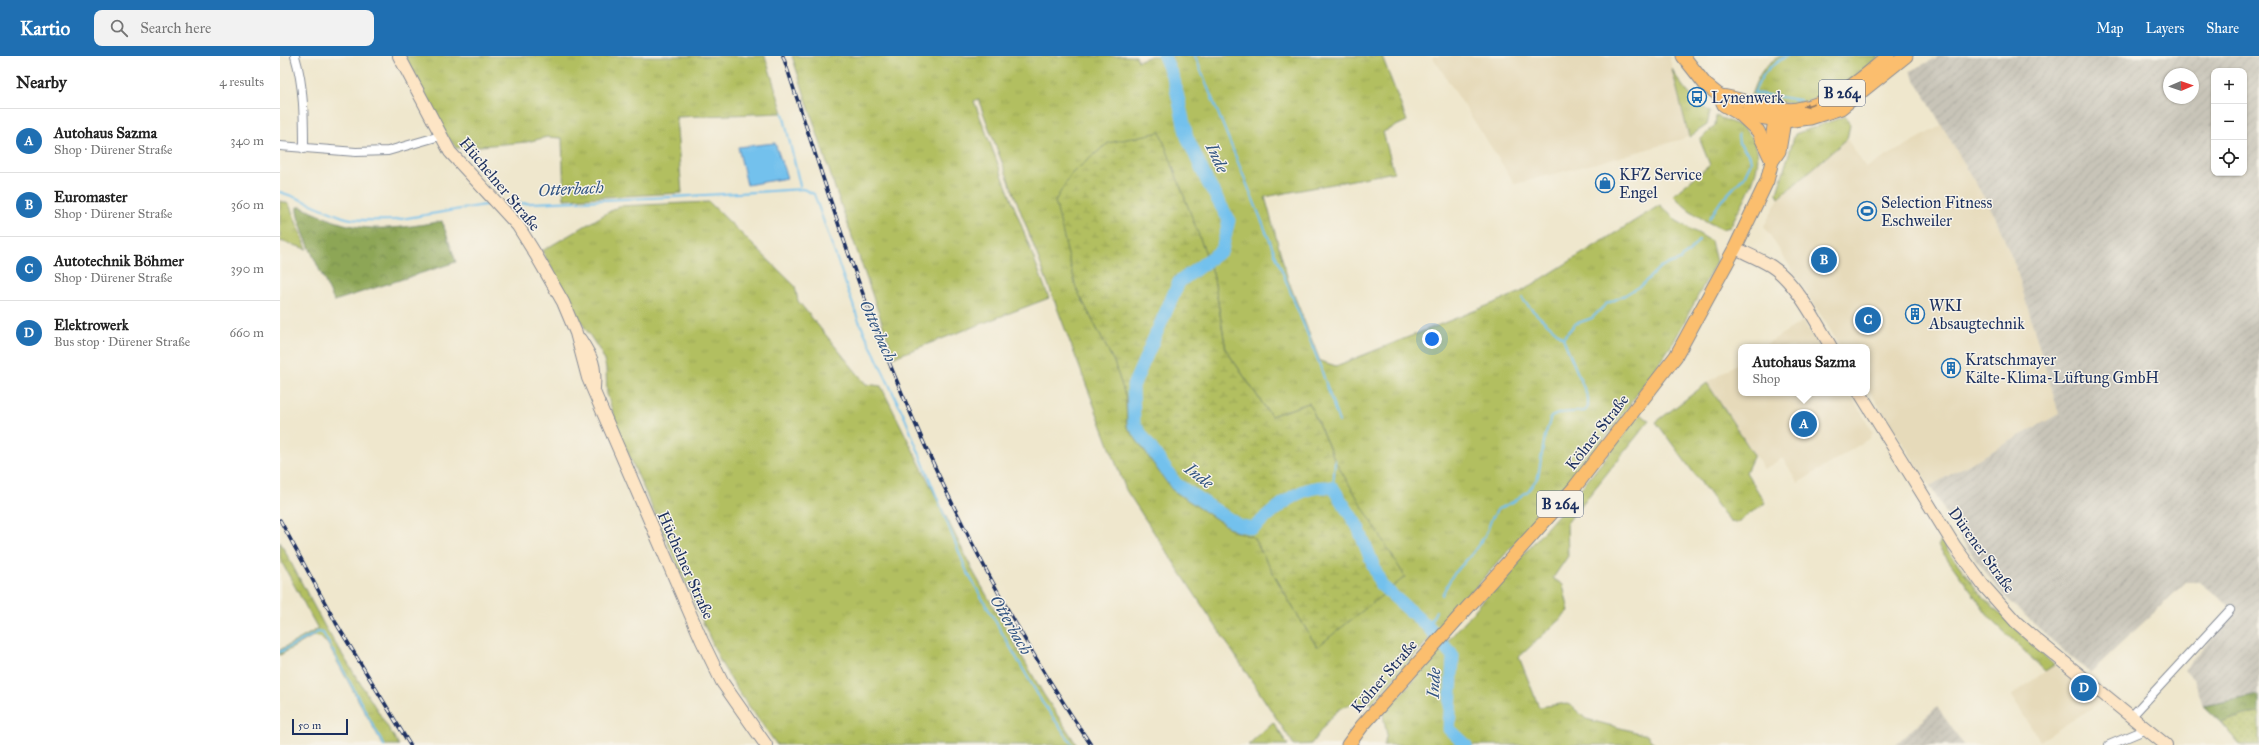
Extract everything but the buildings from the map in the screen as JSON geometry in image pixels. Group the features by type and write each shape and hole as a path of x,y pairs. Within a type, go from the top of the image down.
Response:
{"main road":[{"path":"1683,56 1705,84 1720,96 1724,105 1740,114 1758,131 1772,160"},
{"name":"B 264","path":"1781,115 1836,97 1865,77 1888,56"},
{"name":"B 264","path":"1781,115 1810,118 1841,108 1906,56"},
{"path":"1720,96 1728,96 1781,115"},
{"path":"1740,114 1781,115"},
{"name":"B 264","path":"1735,248 1767,181 1772,160 1779,151 1781,115"},
{"name":"Kölner Straße","path":"1348,745 1362,726 1574,488 1635,412 1679,351 1735,248"}],"street":[{"path":"295,56 303,100 304,149"},
{"name":"Hüchelner Straße","path":"399,56 440,136 450,152 518,226 563,302 576,333 583,365 594,388 613,439 710,660 731,697 766,745"},
{"path":"280,146 360,152 388,151 440,136"},
{"path":"1735,248 1772,266 1779,273 1813,317 1829,344"},
{"name":"Dürener Straße","path":"1862,396 1954,545 1983,585 2016,622 2166,745"},
{"path":"2131,717 2230,610"},
{"path":"2109,745 2147,729"}],"shaded area":[{"path":"1432,56 1669,56 1689,137 1627,155 1515,184"},
{"path":"1940,56 2259,56 2259,695 2203,706 2195,681 2184,670 2234,614 2232,608 2200,582 2186,582 2090,673 2003,595 1963,542 1930,486 2059,414 2016,268 1995,216 1910,71"},
{"path":"1942,125 1995,216 2016,268 2059,414 1930,486 1870,392 1870,344 1839,344 1764,226 1779,198 1847,139 1866,168"},
{"path":"1803,321 1818,344 1767,344"},
{"path":"1738,363 1738,396 1851,396 1873,432 1870,438 1798,483 1783,458 1764,469 1707,383"},
{"path":"2054,665 2101,702 2040,741 2011,696"},
{"path":"1937,707 1964,745 1896,745 1896,744"}],"green space":[{"path":"405,56 765,56 783,113 676,117 682,193 564,199 562,138 547,137 527,142 456,148 447,136"},
{"path":"792,56 1136,56 1138,61 1151,56 1382,56 1407,121 1383,132 1394,172 1265,197 1288,280 1320,361 1336,366 1519,293 1660,205 1677,221 1711,241 1716,262 1673,343 1609,434 1568,484 1372,703 1360,703 1342,708 1330,719 1311,744 1294,745 1126,490 978,99 974,101 1049,298 894,357 834,185","holes":["1195,228 1213,273 1226,350 1271,416 1309,403 1335,461 1317,647 1253,537 1234,531 1127,427 1126,398 1114,362 1076,288"]},
{"path":"1781,56 1880,56 1840,87 1817,98 1788,103 1751,96 1755,84 1765,67"},
{"path":"1672,69 1688,93 1710,112 1707,125 1689,137"},
{"path":"1716,116 1736,124 1746,131 1754,141 1758,153 1754,179 1748,192 1730,227 1722,229 1696,215 1673,195 1710,165 1700,140 1715,125"},
{"path":"1846,116 1850,125 1847,139 1779,198 1777,193 1795,134"},
{"path":"1160,132 1213,273 1226,350 1271,416 1309,403 1335,461 1405,577 1317,647 1253,537 1234,531 1172,490 1127,427 1126,398 1114,362 1076,288 1055,201 1071,174 1108,143"},
{"path":"280,201 289,204 307,249 280,241"},
{"path":"709,202 795,286 798,301 866,384 881,386 974,573 1044,695 1077,745 777,745 738,691 721,663 620,435 607,394 606,368 602,354 585,328 542,251 619,206"},
{"path":"297,207 301,207 344,224 368,228 406,227 442,221 456,262 334,301 318,268 306,238 297,214"},
{"path":"1707,383 1754,455 1746,472 1765,503 1736,523 1730,522 1656,422"},
{"path":"1641,414 1649,421 1567,523 1568,556 1553,578 1563,585 1569,611 1519,657 1539,707 1568,703 1586,719 1647,735 1655,745 1383,745 1387,735 1383,715 1578,492"},
{"path":"1941,541 1980,594 2054,665 2045,671 1991,619 1938,546"},
{"path":"280,542 325,627 399,745 383,745 327,643 319,637 313,636 280,655 280,650 318,629 280,559"},
{"path":"2259,695 2259,713 2245,715 2221,723 2203,706"},
{"path":"2259,713 2259,745 2240,745 2221,723 2245,715"},
{"path":"1273,722 1288,745 1248,745"}],"water":[{"path":"775,143 787,178 747,185 738,147"}],"waterway":[{"name":"Inde","path":"1164,56 1174,80 1187,137 1207,181 1229,220 1222,250 1179,282 1133,386 1134,424 1176,484 1238,525 1253,528 1280,506 1300,493 1321,487 1333,488 1358,527 1381,585 1428,627 1453,656 1449,729 1466,745"},
{"path":"1195,56 1318,360 1339,422"},
{"path":"1787,56 1775,63 1766,71 1754,93 1800,100"},
{"path":"783,113 800,186"},
{"path":"1709,219 1721,201 1744,177 1751,162 1750,156 1739,143 1738,135"},
{"name":"Otterbach","path":"509,204 673,197 803,189 814,194 858,319 905,418 967,572 1042,702 1073,745"},
{"name":"Otterbach","path":"280,192 343,217 362,220 395,220 491,204"},
{"path":"1442,595 1452,576 1471,555 1485,536 1492,518 1498,509 1513,502 1528,491 1538,477 1545,436 1551,417 1560,413 1585,411 1588,407 1588,398 1563,338 1575,324 1592,318 1606,304 1643,284 1660,267 1680,260 1699,240"},
{"path":"1522,298 1536,314 1563,338"},
{"path":"1333,488 1335,460"},
{"path":"1428,627 1436,611"},
{"path":"280,652 318,632 323,633 384,745"}],"railway":[{"path":"783,56 835,215 863,294 893,372 914,421 959,516 1008,610 1034,656 1091,745"},
{"path":"280,520 336,623 410,745"}],"place":[{"name":"Lynenwerk","path":"1697,97"},
{"name":"KFZ Service Engel","path":"1605,183"},
{"name":"Selection Fitness Eschweiler","path":"1867,211"},
{"name":"Euromaster","path":"1824,260"},
{"name":"WKI Absaugtechnik","path":"1915,314"},
{"name":"Autotechnik Böhmer","path":"1868,320"},
{"name":"Kratschmayer Kälte-Klima-Lüftung GmbH","path":"1951,368"},
{"name":"Autohaus Sazma","path":"1804,424"},
{"name":"Elektrowerk","path":"2084,688"}]}
